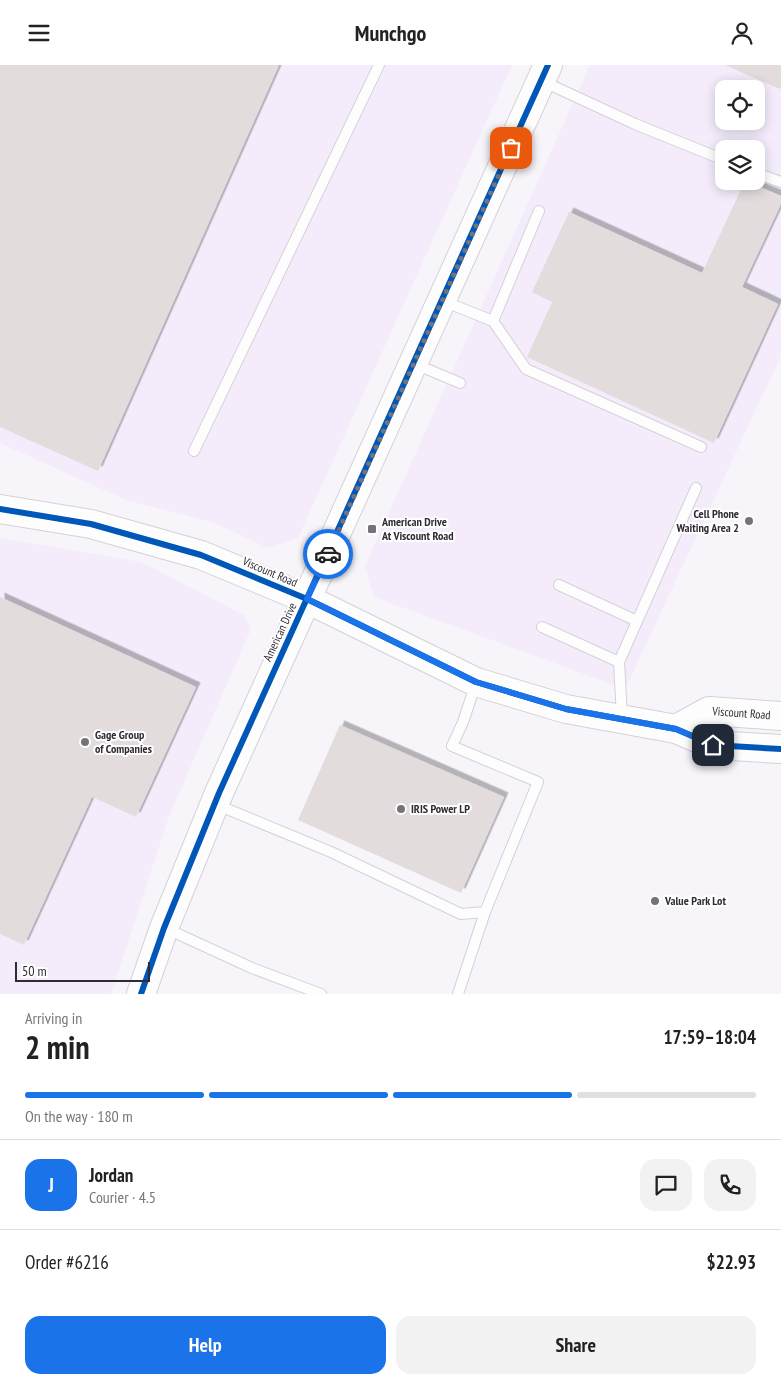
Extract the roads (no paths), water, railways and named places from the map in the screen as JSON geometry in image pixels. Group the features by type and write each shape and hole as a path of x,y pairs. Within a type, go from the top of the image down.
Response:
{"street":[{"name":"American Drive","path":"141,994 164,928 214,804 545,73"},
{"name":"Viscount Road","path":"0,509 91,524 202,555 307,599 476,682 566,709 676,729 713,745 781,749"},
{"name":"Viscount Road","path":"676,729 709,711 781,716"}],"lane":[{"path":"194,451 379,65"},
{"path":"545,73 635,124 715,156"},
{"path":"765,176 781,182"},
{"path":"493,321 540,211"},
{"path":"442,301 493,321 526,369 701,447"},
{"path":"414,364 460,383"},
{"path":"622,718 619,661 696,488"},
{"path":"559,585 637,621"},
{"path":"542,627 619,661"},
{"path":"458,994 485,912 538,782 452,746 463,722 476,682"},
{"path":"214,804 331,852 460,914 485,912"},
{"path":"164,928 252,968 320,994"}],"place":[{"name":"Cell Phone Waiting Area 2","path":"749,521"},
{"name":"American Drive At Viscount Road","path":"372,529"},
{"name":"Gage Group of Companies","path":"85,742"},
{"name":"IRIS Power LP","path":"401,809"},
{"name":"Value Park Lot","path":"655,901"}]}
